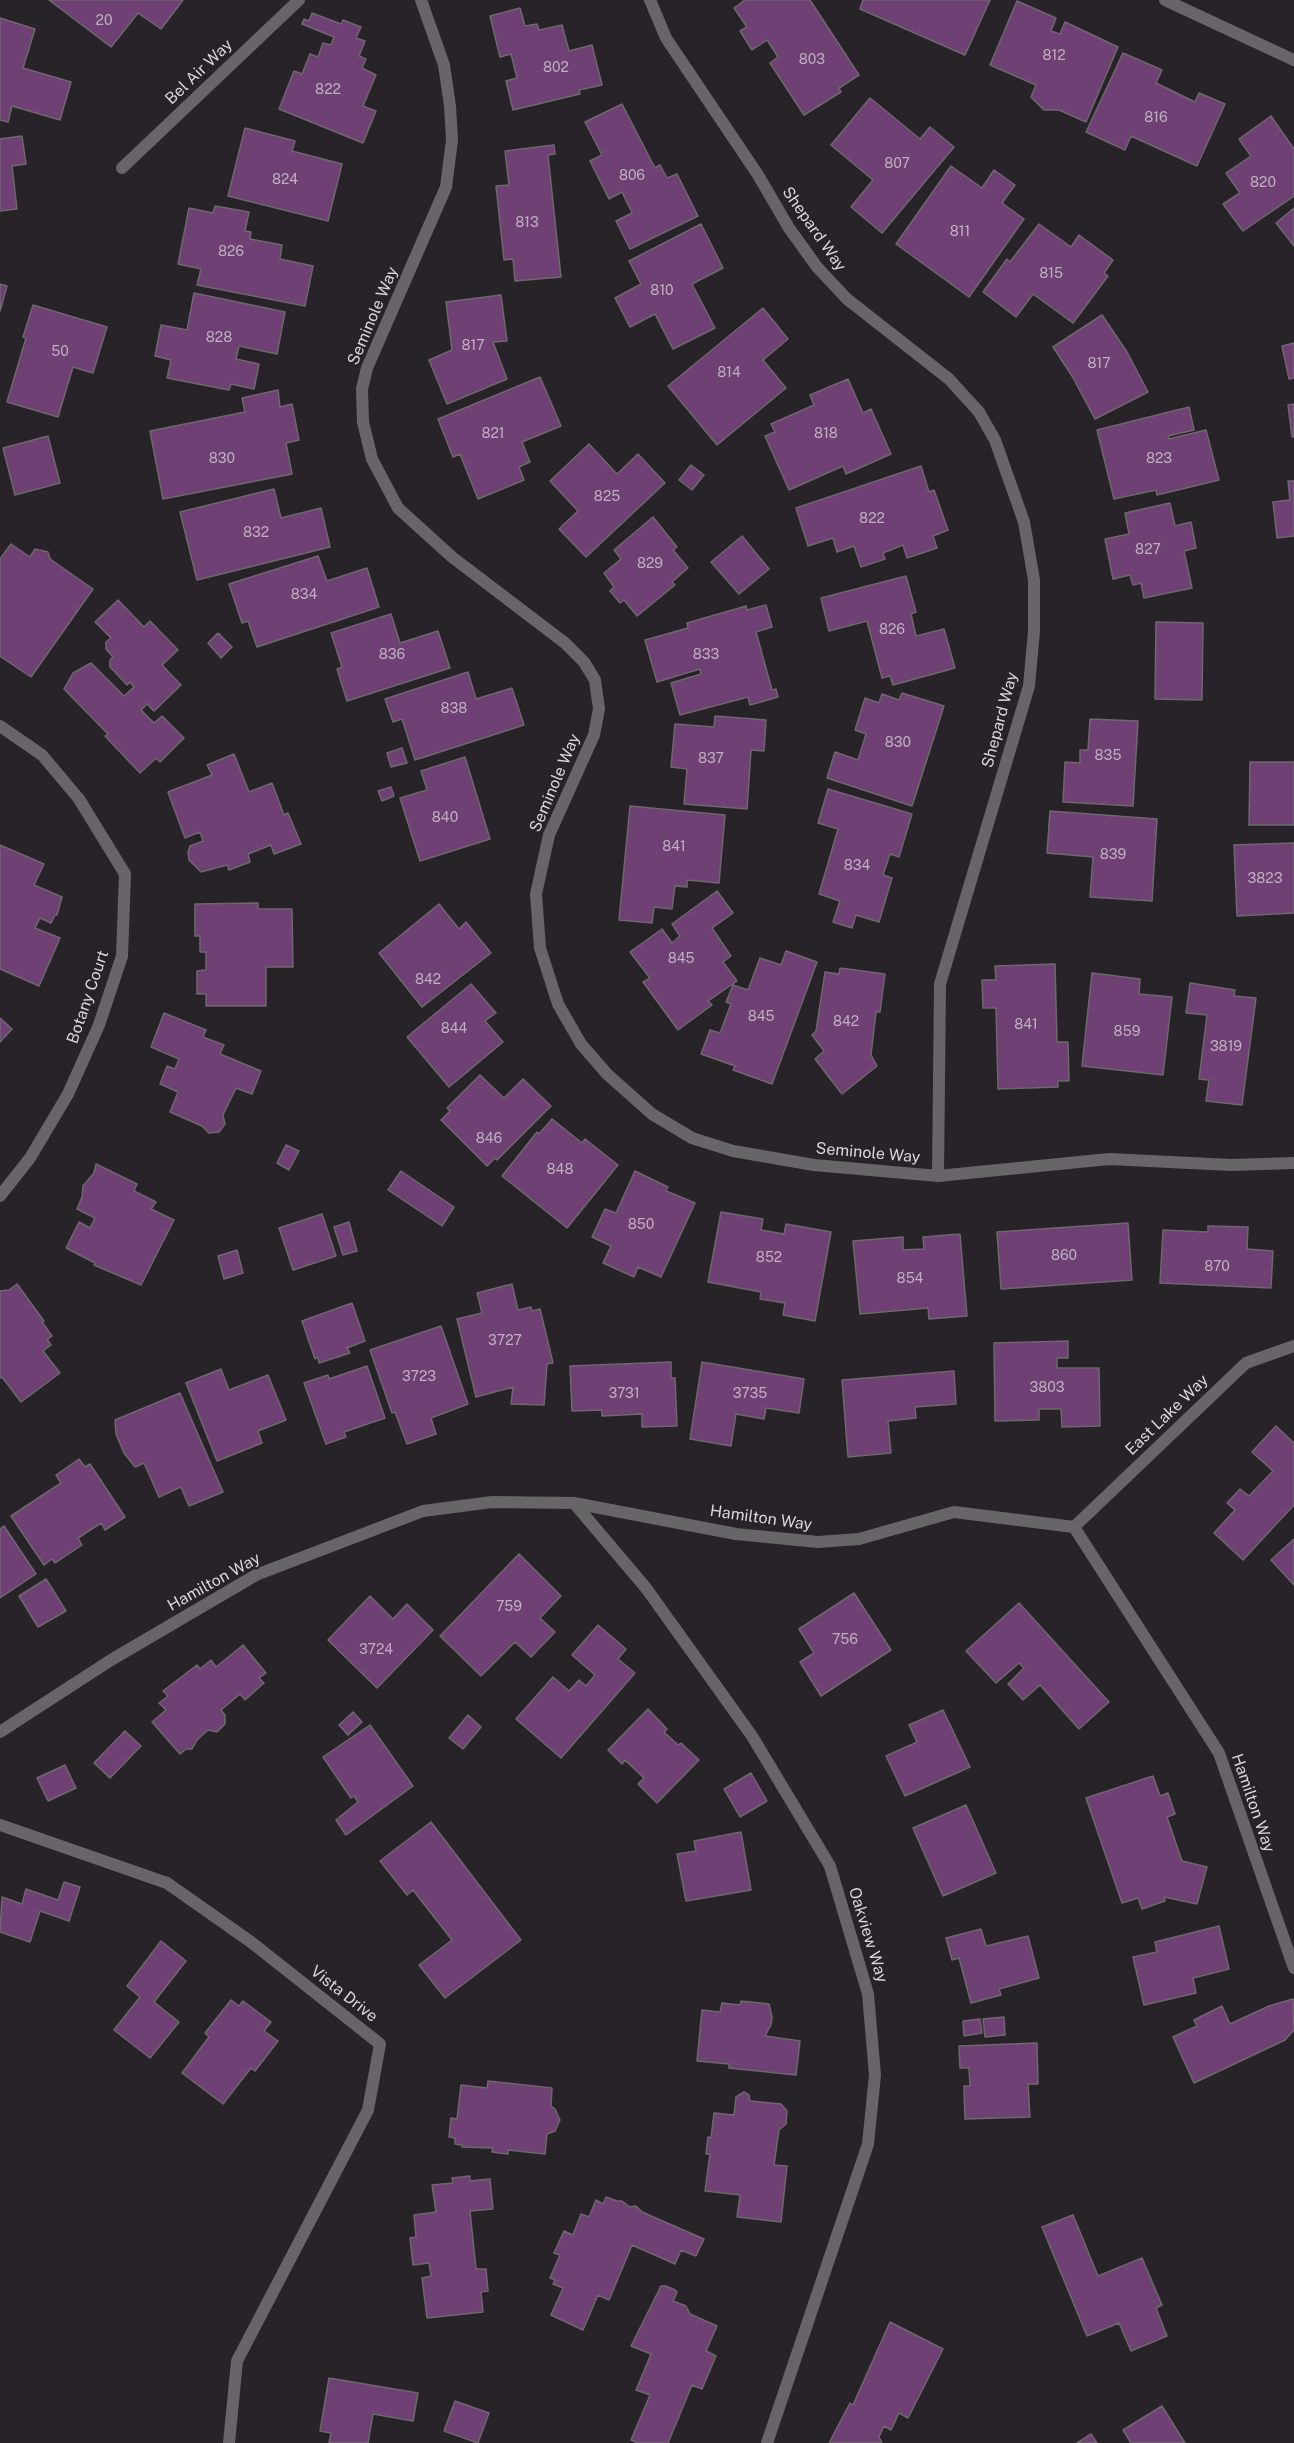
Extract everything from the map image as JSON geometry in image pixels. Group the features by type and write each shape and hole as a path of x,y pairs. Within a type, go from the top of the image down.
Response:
{"street":[{"name":"Bel Air Way","path":"122,168 299,0"},
{"name":"Seminole Way","path":"421,0 444,65 450,106 452,140 446,187 367,368 362,389 363,422 372,459 398,508 452,557 565,644 584,662 595,680 598,709 594,735 549,835 536,894 540,948 558,1004 581,1044 607,1074 652,1114 692,1138 734,1151 814,1166 938,1176 1109,1159 1231,1166 1294,1163"},
{"name":"Shepard Way","path":"651,0 666,38 758,175 789,228 817,267 847,299 949,379 979,412 995,440 1024,522 1034,580 1034,631 1029,686 940,984 938,1176"},
{"path":"1165,0 1294,60"},
{"name":"Botany Court","path":"0,726 42,755 79,799 124,873 122,956 99,1025 68,1094 30,1158 0,1196"},
{"name":"East Lake Way","path":"1074,1527 1246,1363 1294,1346"},
{"name":"Hamilton Way","path":"0,1731 111,1660 256,1575 423,1511 492,1502 574,1503 736,1534 818,1542 860,1539 954,1512 1074,1527 1219,1753 1294,1968"},
{"name":"Oakview Way","path":"574,1503 646,1588 752,1736 830,1866 868,1994 875,2075 868,2144 767,2443"},
{"name":"Vista Drive","path":"0,1825 167,1883 251,1942 380,2044 368,2110 237,2361 229,2443"}],"building":[{"path":"49,0 183,0 161,29 138,13 111,47"},
{"path":"745,0 810,0 859,75 839,88 841,92 804,115 770,63 778,57 767,40 752,50 740,31 747,27 734,8"},
{"path":"863,0 990,0 965,55 860,9"},
{"path":"1017,1 1056,18 1051,31 1060,34 1065,22 1118,47 1086,122 1059,110 1044,110 1031,97 1036,85 990,65"},
{"path":"520,8 525,26 537,24 539,30 562,25 569,51 592,45 602,85 579,90 580,94 513,110 506,81 517,78 511,54 500,57 490,16"},
{"path":"312,13 341,24 343,20 361,27 356,38 365,41 359,56 366,59 362,68 376,75 363,106 376,111 363,143 279,109 294,71 302,74 310,54 318,57 323,43 331,45 334,37 302,24 304,19 309,21"},
{"path":"0,18 35,29 23,68 71,82 60,120 12,106 8,122 0,120"},
{"path":"1123,53 1162,70 1156,83 1195,102 1199,93 1225,104 1197,166 1131,136 1125,150 1086,132"},
{"path":"870,98 920,139 930,127 954,147 882,233 851,207 873,180 831,145"},
{"path":"622,104 655,168 660,165 667,178 677,174 698,216 630,249 616,221 632,213 622,192 609,199 590,161 602,155 585,122"},
{"path":"1271,116 1294,149 1294,196 1243,231 1223,204 1240,193 1226,173 1251,156 1239,139"},
{"path":"245,128 295,141 292,151 342,164 328,221 228,196"},
{"path":"22,136 26,164 12,166 17,209 0,211 0,139"},
{"path":"554,145 555,154 548,155 561,277 515,281 513,259 504,260 496,186 509,185 505,151"},
{"path":"951,166 982,188 994,170 1015,185 1002,203 1024,219 969,297 896,244"},
{"path":"215,206 249,212 245,231 251,232 250,239 282,245 280,259 313,266 305,306 197,285 201,269 178,264 189,208 213,213"},
{"path":"1294,208 1294,246 1276,223"},
{"path":"701,224 723,268 692,284 715,328 673,349 655,314 630,327 615,298 641,284 629,261"},
{"path":"1039,224 1071,247 1079,235 1113,260 1104,273 1108,276 1073,323 1033,294 1016,317 983,292 1007,259 1010,262"},
{"path":"0,284 7,286 0,311"},
{"path":"194,293 285,312 277,354 239,346 236,359 259,364 254,389 231,384 229,390 167,378 171,360 155,356 161,325 187,330"},
{"path":"501,295 507,341 493,342 507,379 447,404 429,360 452,350 446,302"},
{"path":"33,305 107,327 93,373 73,367 58,417 7,402"},
{"path":"763,308 788,339 763,360 786,388 717,445 668,386"},
{"path":"1102,315 1127,352 1148,392 1095,419 1053,347"},
{"path":"1294,343 1294,378 1289,379 1282,346"},
{"path":"540,377 561,426 522,442 530,462 519,467 524,480 478,499 460,454 453,457 438,419"},
{"path":"848,379 863,413 871,409 891,454 846,474 843,466 789,490 765,436 775,432 771,424 814,405 810,395"},
{"path":"278,390 280,407 292,404 299,440 286,443 292,474 163,499 150,431 245,412 242,398"},
{"path":"1294,404 1294,437 1292,437 1288,405"},
{"path":"1189,407 1194,430 1168,436 1169,439 1206,430 1219,480 1157,495 1156,490 1114,499 1097,430"},
{"path":"48,436 60,483 15,495 3,448"},
{"path":"589,444 617,474 638,454 665,483 586,557 559,529 578,511 550,481"},
{"path":"691,465 704,475 692,490 679,480"},
{"path":"921,466 929,492 934,490 948,530 933,536 937,548 907,558 903,545 883,553 885,559 861,567 854,546 837,552 833,538 808,546 796,508"},
{"path":"1288,481 1294,481 1294,536 1277,538 1273,502 1290,500"},
{"path":"274,489 281,518 321,508 330,547 197,580 180,512"},
{"path":"1170,503 1175,526 1191,522 1196,548 1184,551 1192,588 1144,598 1141,583 1133,585 1130,575 1113,579 1105,539 1129,534 1125,513"},
{"path":"653,517 677,547 673,550 688,568 672,582 675,585 637,616 624,600 620,603 610,591 614,587 604,573 621,559 614,550"},
{"path":"742,536 769,569 739,594 711,562"},
{"path":"11,544 30,557 35,549 48,552 50,559 93,589 31,677 0,656 0,559"},
{"path":"318,556 327,581 367,568 379,607 257,647 248,621 242,623 229,584"},
{"path":"906,576 916,612 911,614 916,636 944,629 955,668 893,685 890,676 882,678 867,621 829,631 821,598"},
{"path":"118,600 144,627 150,621 178,650 162,665 181,685 154,711 147,704 141,710 154,723 162,716 184,738 160,762 156,758 140,773 105,736 108,734 64,689 73,673 91,663 124,696 134,687 130,682 127,685 110,667 110,660 113,657 106,649 106,642 111,638 95,622"},
{"path":"766,605 772,627 756,632 772,690 776,689 778,697 750,705 748,697 680,715 671,683 701,674 700,669 657,682 645,640 688,628 687,623 746,606 747,610"},
{"path":"391,614 400,643 438,631 450,668 347,701 337,669 342,667 331,633"},
{"path":"1156,622 1203,623 1202,700 1155,699"},
{"path":"218,633 232,647 221,658 208,643"},
{"path":"468,672 476,699 512,688 524,725 415,760 402,719 393,722 385,699"},
{"path":"902,693 944,706 912,806 827,778 835,752 858,760 866,734 855,730 865,698 879,703 882,694 899,700"},
{"path":"715,716 766,720 764,751 751,750 747,809 684,804 687,769 671,767 675,724 714,727"},
{"path":"1090,719 1138,721 1133,806 1063,802 1065,762 1080,763 1080,750 1088,750"},
{"path":"402,748 407,763 391,767 387,753"},
{"path":"234,754 249,792 272,783 284,815 288,813 301,844 274,854 271,845 248,854 250,862 229,870 227,865 201,872 189,860 188,852 190,846 203,841 200,832 185,838 168,792 212,775 207,765"},
{"path":"465,757 490,839 420,861 400,798 427,790 421,771"},
{"path":"1250,762 1294,762 1294,825 1249,825"},
{"path":"391,787 394,796 382,801 378,791"},
{"path":"828,789 912,814 899,857 890,854 883,875 892,878 879,922 856,915 852,928 833,922 840,901 819,894 838,829 818,823"},
{"path":"630,806 725,815 719,883 687,880 687,887 675,886 672,909 654,907 652,923 619,920"},
{"path":"1050,811 1157,819 1152,901 1090,897 1093,857 1047,853"},
{"path":"1294,843 1294,913 1237,916 1234,845"},
{"path":"0,845 44,864 34,885 62,897 57,915 51,923 40,918 35,928 60,938 39,986 0,969"},
{"path":"717,891 733,913 712,928 731,956 723,962 737,981 708,1001 712,1005 678,1030 643,982 650,978 630,952 662,929 672,943 680,936 672,924"},
{"path":"258,903 258,909 292,909 293,967 266,967 266,1006 206,1006 206,994 197,994 197,971 206,970 206,952 200,952 200,936 195,936 195,904"},
{"path":"439,904 459,929 466,922 491,953 422,1007 379,953"},
{"path":"786,951 817,962 772,1084 733,1070 735,1066 701,1054 710,1030 720,1033 731,1004 726,1002 733,985 748,990 760,958 781,965"},
{"path":"1055,964 1057,1042 1068,1042 1069,1081 1058,1081 1058,1087 998,1089 996,1008 983,1008 982,980 996,980 995,966"},
{"path":"840,968 885,974 880,1012 876,1012 871,1055 877,1066 842,1094 815,1059 824,1051 812,1035 816,1031 825,972 839,974"},
{"path":"1092,973 1140,979 1139,994 1172,997 1163,1075 1082,1066"},
{"path":"1190,983 1235,990 1234,996 1256,998 1242,1105 1206,1101 1209,1080 1199,1079 1207,1015 1186,1013"},
{"path":"471,984 496,1013 485,1021 503,1042 449,1087 407,1037"},
{"path":"164,1013 206,1030 203,1037 224,1045 220,1054 261,1071 252,1094 236,1088 223,1115 225,1124 219,1132 209,1133 202,1126 170,1112 178,1092 160,1084 167,1066 175,1069 179,1059 151,1047"},
{"path":"0,1018 12,1029 0,1042"},
{"path":"480,1075 504,1098 523,1079 551,1106 497,1160 495,1158 487,1166 441,1120 450,1111 447,1108"},
{"path":"552,1119 582,1143 585,1139 618,1165 567,1228 502,1176 537,1132 539,1134"},
{"path":"286,1145 299,1151 289,1170 277,1163"},
{"path":"96,1164 137,1184 134,1191 156,1202 151,1209 174,1220 141,1285 94,1265 95,1263 66,1248 79,1222 90,1228 95,1218 77,1209 82,1197 83,1186 94,1173"},
{"path":"401,1171 454,1207 442,1226 388,1190"},
{"path":"635,1171 668,1187 666,1191 695,1203 661,1277 638,1267 634,1277 603,1263 611,1246 592,1237 605,1209 616,1213"},
{"path":"721,1212 763,1219 761,1230 784,1234 786,1224 831,1232 815,1321 783,1315 785,1303 760,1299 761,1292 708,1282"},
{"path":"322,1214 336,1256 293,1270 279,1228"},
{"path":"349,1222 357,1251 343,1255 334,1227"},
{"path":"1128,1223 1132,1280 1001,1289 997,1232"},
{"path":"1208,1226 1248,1227 1247,1249 1273,1251 1271,1288 1160,1283 1163,1230 1208,1232"},
{"path":"960,1234 967,1316 929,1319 928,1308 860,1314 853,1241 903,1237 903,1250 924,1249 923,1237"},
{"path":"237,1250 243,1273 224,1279 218,1256"},
{"path":"17,1284 52,1336 47,1339 51,1345 43,1351 60,1373 21,1402 2,1377 0,1378 0,1291 9,1290"},
{"path":"512,1284 518,1310 531,1307 532,1311 540,1309 553,1363 547,1364 544,1405 511,1404 513,1387 476,1397 457,1319 482,1313 477,1293"},
{"path":"352,1303 365,1341 347,1348 350,1353 319,1363 318,1357 315,1359 302,1321"},
{"path":"441,1326 468,1404 431,1418 436,1434 407,1444 395,1412 392,1413 370,1350"},
{"path":"1068,1341 1068,1358 1057,1358 1057,1368 1099,1368 1100,1426 1062,1427 1061,1409 1039,1409 1039,1420 995,1421 994,1343"},
{"path":"671,1362 671,1378 675,1378 677,1426 642,1427 642,1414 602,1416 602,1410 572,1411 570,1366"},
{"path":"702,1362 804,1379 799,1413 766,1408 764,1419 736,1414 731,1446 690,1439"},
{"path":"367,1366 385,1418 344,1432 346,1437 326,1444 304,1383 328,1375 329,1379"},
{"path":"221,1369 229,1390 268,1375 286,1420 258,1431 262,1443 217,1461 186,1383"},
{"path":"954,1371 956,1404 915,1407 916,1418 888,1421 891,1453 848,1457 842,1380"},
{"path":"180,1393 223,1492 189,1506 181,1487 159,1497 144,1463 135,1467 124,1453 116,1434 115,1420"},
{"path":"1276,1426 1294,1443 1294,1505 1243,1560 1214,1533 1235,1510 1227,1503 1240,1489 1249,1496 1273,1471 1252,1452"},
{"path":"79,1459 85,1467 90,1464 125,1517 105,1530 101,1523 78,1538 82,1545 55,1563 52,1559 44,1565 11,1516 61,1483 56,1475"},
{"path":"4,1526 36,1574 0,1598 0,1529"},
{"path":"1294,1539 1294,1585 1271,1560"},
{"path":"519,1554 561,1596 540,1618 555,1632 531,1657 515,1642 481,1676 440,1636"},
{"path":"46,1579 66,1611 38,1627 19,1596"},
{"path":"854,1593 891,1650 821,1696 800,1662 814,1653 799,1629"},
{"path":"370,1596 393,1619 407,1604 433,1630 377,1688 328,1640"},
{"path":"1019,1603 1109,1702 1079,1729 1040,1685 1023,1700 1008,1684 1024,1668 1019,1663 996,1683 966,1651"},
{"path":"598,1625 626,1649 618,1659 635,1673 561,1758 516,1719 553,1677 569,1691 579,1680 586,1686 595,1675 572,1655"},
{"path":"243,1645 266,1673 259,1678 264,1683 245,1700 240,1694 221,1710 225,1715 225,1724 217,1732 208,1730 197,1740 192,1749 186,1749 180,1754 152,1722 166,1710 159,1703 168,1696 163,1691 197,1665 200,1669 211,1660 216,1667"},
{"path":"648,1709 667,1729 664,1732 678,1745 681,1743 699,1760 657,1803 638,1784 644,1778 625,1760 622,1764 608,1750"},
{"path":"943,1710 970,1767 905,1796 886,1756 917,1742 909,1725"},
{"path":"353,1712 362,1722 348,1735 339,1725"},
{"path":"468,1715 481,1727 463,1749 449,1738"},
{"path":"370,1725 413,1786 346,1835 336,1820 358,1802 354,1796 351,1798 323,1757"},
{"path":"125,1731 141,1746 110,1778 94,1763"},
{"path":"65,1765 76,1788 48,1801 37,1778"},
{"path":"751,1773 767,1801 740,1817 724,1789"},
{"path":"1153,1776 1160,1796 1168,1793 1175,1814 1167,1817 1182,1861 1207,1867 1197,1904 1164,1897 1165,1901 1142,1909 1138,1898 1122,1903 1086,1798"},
{"path":"966,1805 996,1873 943,1896 913,1828"},
{"path":"431,1822 521,1940 445,1998 419,1965 452,1940 413,1890 407,1895 380,1861"},
{"path":"741,1832 751,1890 686,1901 677,1854 696,1851 694,1841"},
{"path":"64,1882 80,1887 69,1921 40,1911 30,1942 0,1932 2,1897 22,1904 26,1889 58,1900"},
{"path":"1219,1926 1229,1969 1193,1978 1196,1993 1144,2005 1133,1957 1157,1952 1155,1942"},
{"path":"981,1929 986,1946 1028,1936 1039,1978 999,1989 1001,1995 971,2003 959,1958 952,1960 946,1938"},
{"path":"161,1941 186,1961 154,2002 179,2022 150,2058 114,2030 140,1997 127,1986"},
{"path":"1293,1999 1294,2030 1285,2040 1194,2083 1173,2037 1197,2026 1194,2020 1222,2006 1230,2024 1269,2006"},
{"path":"231,2000 239,2006 243,2001 271,2022 264,2031 278,2041 255,2071 251,2068 223,2104 182,2073 209,2037 205,2033"},
{"path":"741,2001 769,2004 771,2025 765,2036 800,2041 796,2075 729,2068 729,2064 697,2061 702,2010 720,2012 722,2003 740,2005"},
{"path":"1004,2017 1005,2035 985,2037 983,2019"},
{"path":"980,2019 982,2033 964,2036 963,2021"},
{"path":"1037,2043 1038,2084 1028,2084 1030,2117 965,2119 964,2086 970,2086 969,2068 960,2068 959,2046"},
{"path":"488,2081 552,2088 551,2106 560,2120 555,2131 547,2134 545,2154 508,2150 508,2154 492,2152 493,2148 462,2147 462,2145 455,2144 455,2138 449,2137 451,2118 457,2119 461,2085 487,2088"},
{"path":"744,2092 749,2095 750,2101 781,2104 787,2111 786,2124 779,2130 774,2165 787,2166 781,2222 737,2217 740,2195 705,2191 710,2154 706,2154 708,2137 711,2138 714,2113 734,2115 736,2097"},
{"path":"470,2176 470,2181 490,2179 493,2209 470,2211 476,2269 486,2269 488,2291 481,2292 483,2312 427,2318 422,2278 431,2276 429,2263 413,2265 410,2238 416,2237 414,2215 436,2212 432,2185 453,2183 452,2178"},
{"path":"606,2197 622,2201 630,2207 636,2206 642,2212 704,2239 696,2256 681,2250 675,2264 632,2245 609,2300 598,2295 583,2330 551,2315 563,2288 553,2284 555,2280 550,2278 560,2255 554,2253 564,2231 573,2235 581,2214 589,2217 596,2200 603,2204"},
{"path":"1073,2215 1098,2276 1142,2258 1162,2305 1156,2308 1167,2336 1131,2351 1119,2323 1087,2336 1042,2227"},
{"path":"661,2286 675,2290 677,2292 673,2301 686,2306 690,2314 717,2326 706,2351 716,2356 702,2389 692,2385 668,2443 638,2443 631,2440 650,2395 636,2390 651,2354 631,2346"},
{"path":"890,2322 943,2349 908,2418 899,2413 891,2430 884,2426 879,2437 882,2443 829,2443 850,2403 853,2405"},
{"path":"329,2378 418,2393 413,2421 373,2414 368,2443 329,2443 331,2433 320,2431"},
{"path":"455,2401 489,2413 478,2443 444,2431"},
{"path":"1162,2406 1185,2443 1131,2443 1123,2430"},
{"path":"1091,2434 1097,2443 1077,2443"}]}
